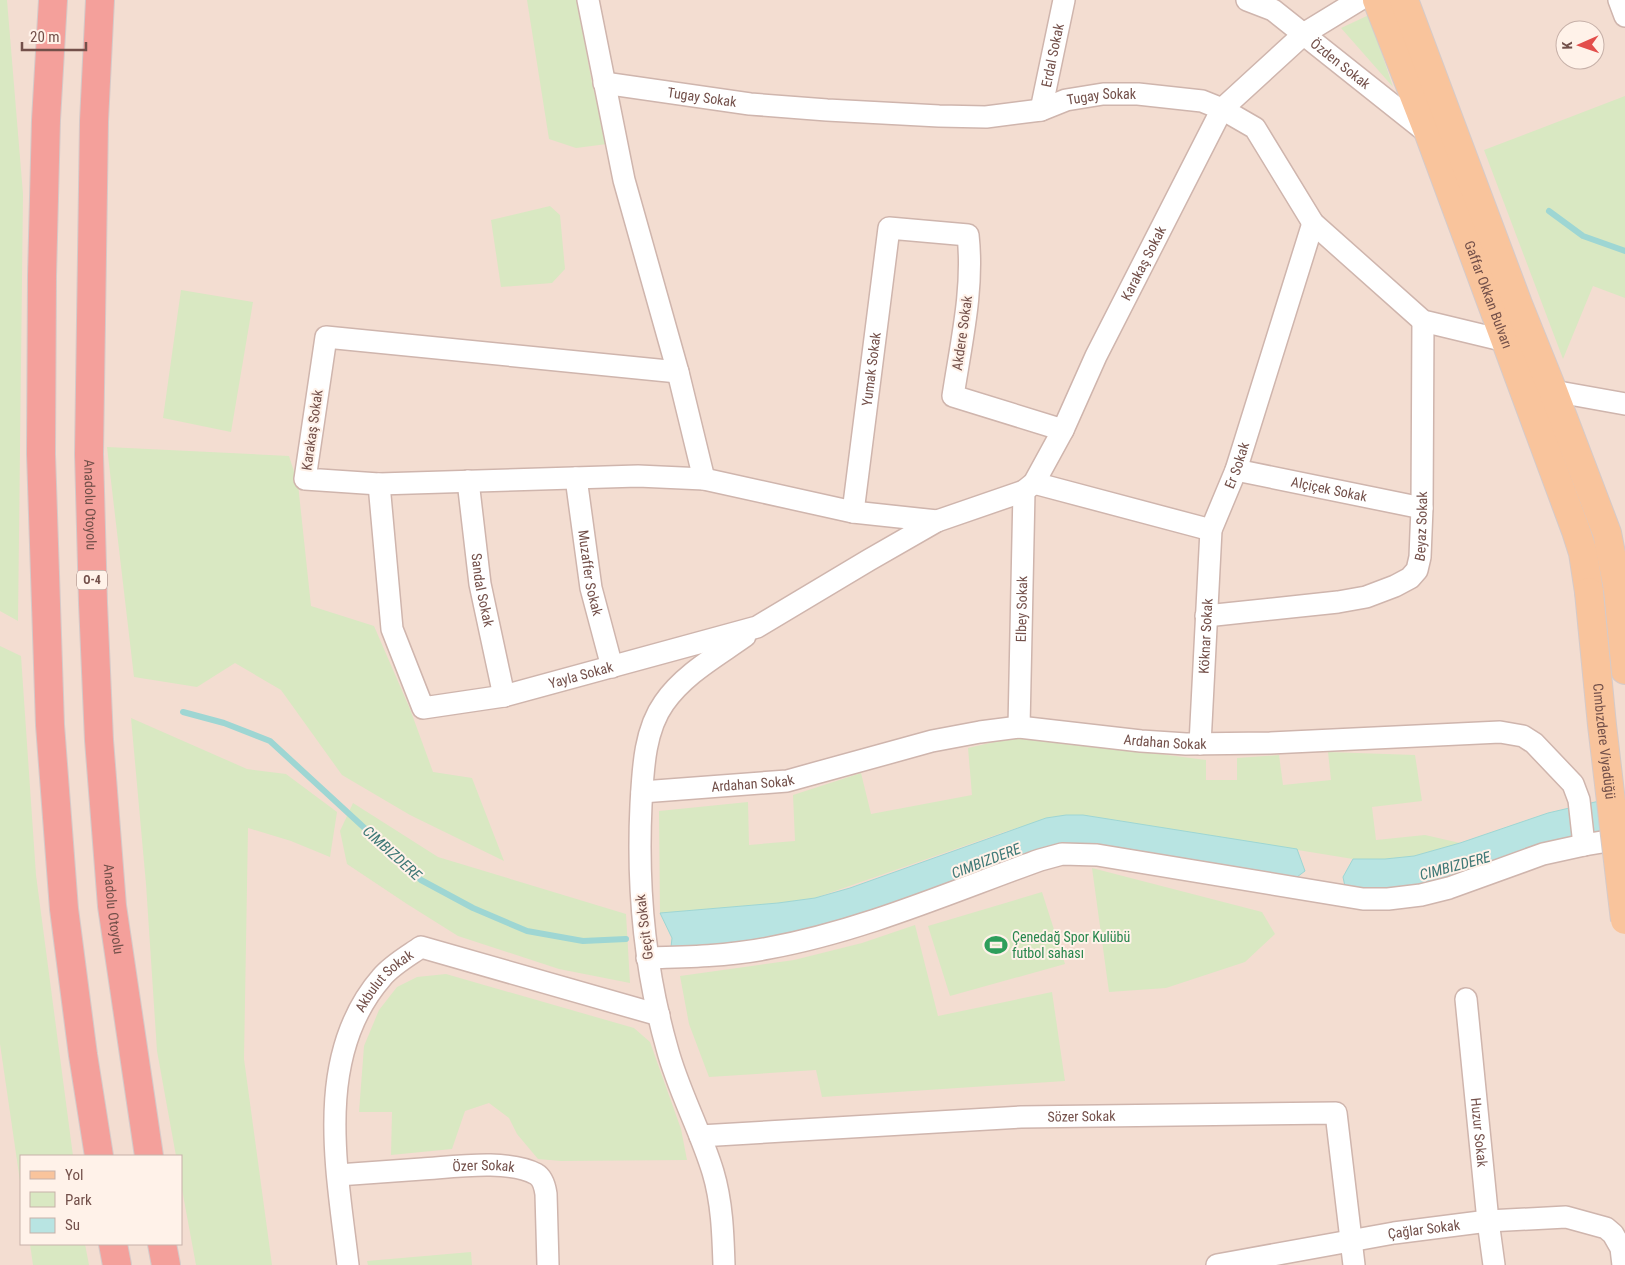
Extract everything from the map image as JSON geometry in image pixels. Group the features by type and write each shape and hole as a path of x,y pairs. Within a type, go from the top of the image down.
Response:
{"highway":[{"path":"52,0 46,120 42,276 41,454 50,725 64,909 83,1055 99,1155"},
{"name":"Anadolu Otoyolu","path":"100,0 94,121 88,454 93,602 99,740 112,906 149,1155"},
{"path":"113,1245 117,1265"},
{"path":"162,1245 166,1265"}],"main road":[{"name":"Gaffar Okkan Bulvarı","path":"1377,0 1430,134 1576,531 1585,562 1589,592"},
{"name":"Gaffar Okkan Bulvarı","path":"1404,0 1518,304 1607,533 1617,584 1625,670"},
{"name":"Cımbızdere Viyadüğü","path":"1589,592 1602,725 1625,920"}],"street":[{"path":"588,0 624,180 678,372 704,479"},
{"name":"Erdal Sokak","path":"1041,110 1064,0"},
{"name":"Özden Sokak","path":"1247,0 1273,10 1305,33 1430,134"},
{"name":"Karakaş Sokak","path":"1029,487 1063,430 1096,356 1222,109 1305,33 1359,0"},
{"path":"1619,0 1625,16"},
{"name":"Tugay Sokak","path":"604,83 750,104 827,110 986,117 1041,110 1066,100 1102,94 1138,94 1202,101 1222,109 1255,128 1313,223 1423,322 1506,341"},
{"name":"Er Sokak","path":"1211,530 1236,470 1313,223"},
{"name":"Akdere Sokak","path":"889,228 968,235 970,259 968,297 953,396 1063,430"},
{"name":"Yumak Sokak","path":"853,512 889,228"},
{"name":"Beyaz Sokak","path":"1206,616 1338,602 1366,597 1395,586 1410,578 1417,570 1420,557 1422,508 1423,322"},
{"name":"Karakaş Sokak","path":"678,372 326,337 305,479 379,484 638,476 704,479 853,512 938,521"},
{"path":"1553,391 1625,404"},
{"name":"Alçiçek Sokak","path":"1236,470 1422,508"},
{"name":"Muzaffer Sokak","path":"576,478 591,588 612,667"},
{"name":"Sandal Sokak","path":"468,481 480,584 504,696"},
{"name":"Yayla Sokak","path":"379,484 392,629 423,708 504,696 757,627 938,521"},
{"path":"938,521 1029,487 1211,530"},
{"name":"Elbey Sokak","path":"1019,727 1029,487"},
{"name":"Köknar Sokak","path":"1200,744 1211,530"},
{"name":"Geçit Sokak","path":"724,1265 722,1223 713,1172 678,1084 658,1015 647,958 640,896 639,849 643,768 653,722 662,704 675,688 687,678 757,627"},
{"name":"Ardahan Sokak","path":"642,792 787,781 932,741 1019,727 1141,741 1200,744 1512,733 1523,736 1534,743 1562,770 1573,784 1579,800 1584,845"},
{"path":"647,958 735,953 823,936 1062,854 1097,855 1363,899 1388,900 1449,888 1543,854 1625,838"},
{"name":"Akbulut Sokak","path":"348,1265 334,1117 338,1078 346,1039 355,1017 368,994 383,975 421,947 658,1015"},
{"name":"Huzur Sokak","path":"1466,998 1494,1265"},
{"name":"Sözer Sokak","path":"700,1136 1021,1117 1336,1113 1351,1240"},
{"name":"Özer Sokak","path":"338,1175 472,1166 504,1166 532,1172 538,1175 544,1183 546,1194 548,1265"},
{"name":"Çağlar Sokak","path":"1217,1265 1280,1260 1351,1240 1488,1221 1566,1217 1606,1228 1613,1234 1624,1251"},
{"path":"1351,1240 1354,1265"}],"shaded area":[{"path":"0,0 1625,0 1625,1265 0,1265"}],"green space":[{"path":"0,0 7,0 23,194 18,621 0,611"},
{"path":"527,0 577,0 592,83 607,144 576,148 549,139"},
{"path":"1369,15 1393,87 1341,28"},
{"path":"1625,96 1625,298 1593,286 1563,359 1484,150"},
{"path":"550,206 560,215 565,269 552,283 501,287 491,220"},
{"path":"181,290 253,302 231,432 163,418"},
{"path":"107,447 289,456 298,484 311,606 374,626 410,709 433,772 472,778 504,861 410,815 342,775 281,690 235,663 197,687 134,677"},
{"path":"0,646 21,656 36,875 73,1155 20,1155 20,1181 0,1044"},
{"path":"131,718 247,769 286,774 337,812 330,857 291,841 248,828 244,1059 272,1265 196,1265 182,1189 182,1155 176,1155 157,1051 146,884"},
{"path":"1020,736 1206,760 1206,780 1237,780 1237,758 1279,755 1283,785 1331,780 1328,752 1415,755 1422,801 1372,807 1376,840 1425,835 1460,843 1414,856 1385,859 1353,859 1083,815 1057,816 1007,831 815,898 660,913 659,811 748,802 749,845 795,841 793,795 861,773 871,814 972,795 968,748"},
{"path":"353,803 438,857 626,914 630,983 559,969 458,936 407,904 347,864 340,831"},
{"path":"1092,868 1262,912 1275,934 1245,962 1166,988 1109,992"},
{"name":"Çenedağ Spor Kulübü futbol sahası","path":"1042,892 1065,964 950,996 928,926"},
{"path":"915,925 938,1016 1052,992 1065,1081 822,1097 816,1070 709,1077 689,1024 680,976 794,960 862,943"},
{"path":"446,974 634,1028 650,1042 681,1129 687,1160 561,1161 538,1159 517,1134 509,1118 489,1103 465,1111 452,1149 391,1155 392,1112 359,1112 364,1046 379,1010 397,987 417,977"},
{"path":"30,1245 85,1245 89,1265 33,1265"},
{"path":"471,1252 472,1265 368,1265 367,1261"}],"water":[{"path":"1625,795 1625,838 1449,888 1347,896 1343,877 1353,859 1385,859 1414,856 1460,843 1548,813"},
{"path":"1083,815 1297,849 1305,871 1285,886 1080,854 883,917 670,957 672,938 660,913 815,898 850,888 1046,818"}],"waterway":[{"path":"1549,211 1583,236 1625,251"},
{"name":"CIMBIZDERE","path":"183,712 224,723 270,741 421,880 473,908 527,931 583,941 626,939"}],"place":[{"name":"Çenedağ Spor Kulübü futbol sahası","path":"996,945"}]}
